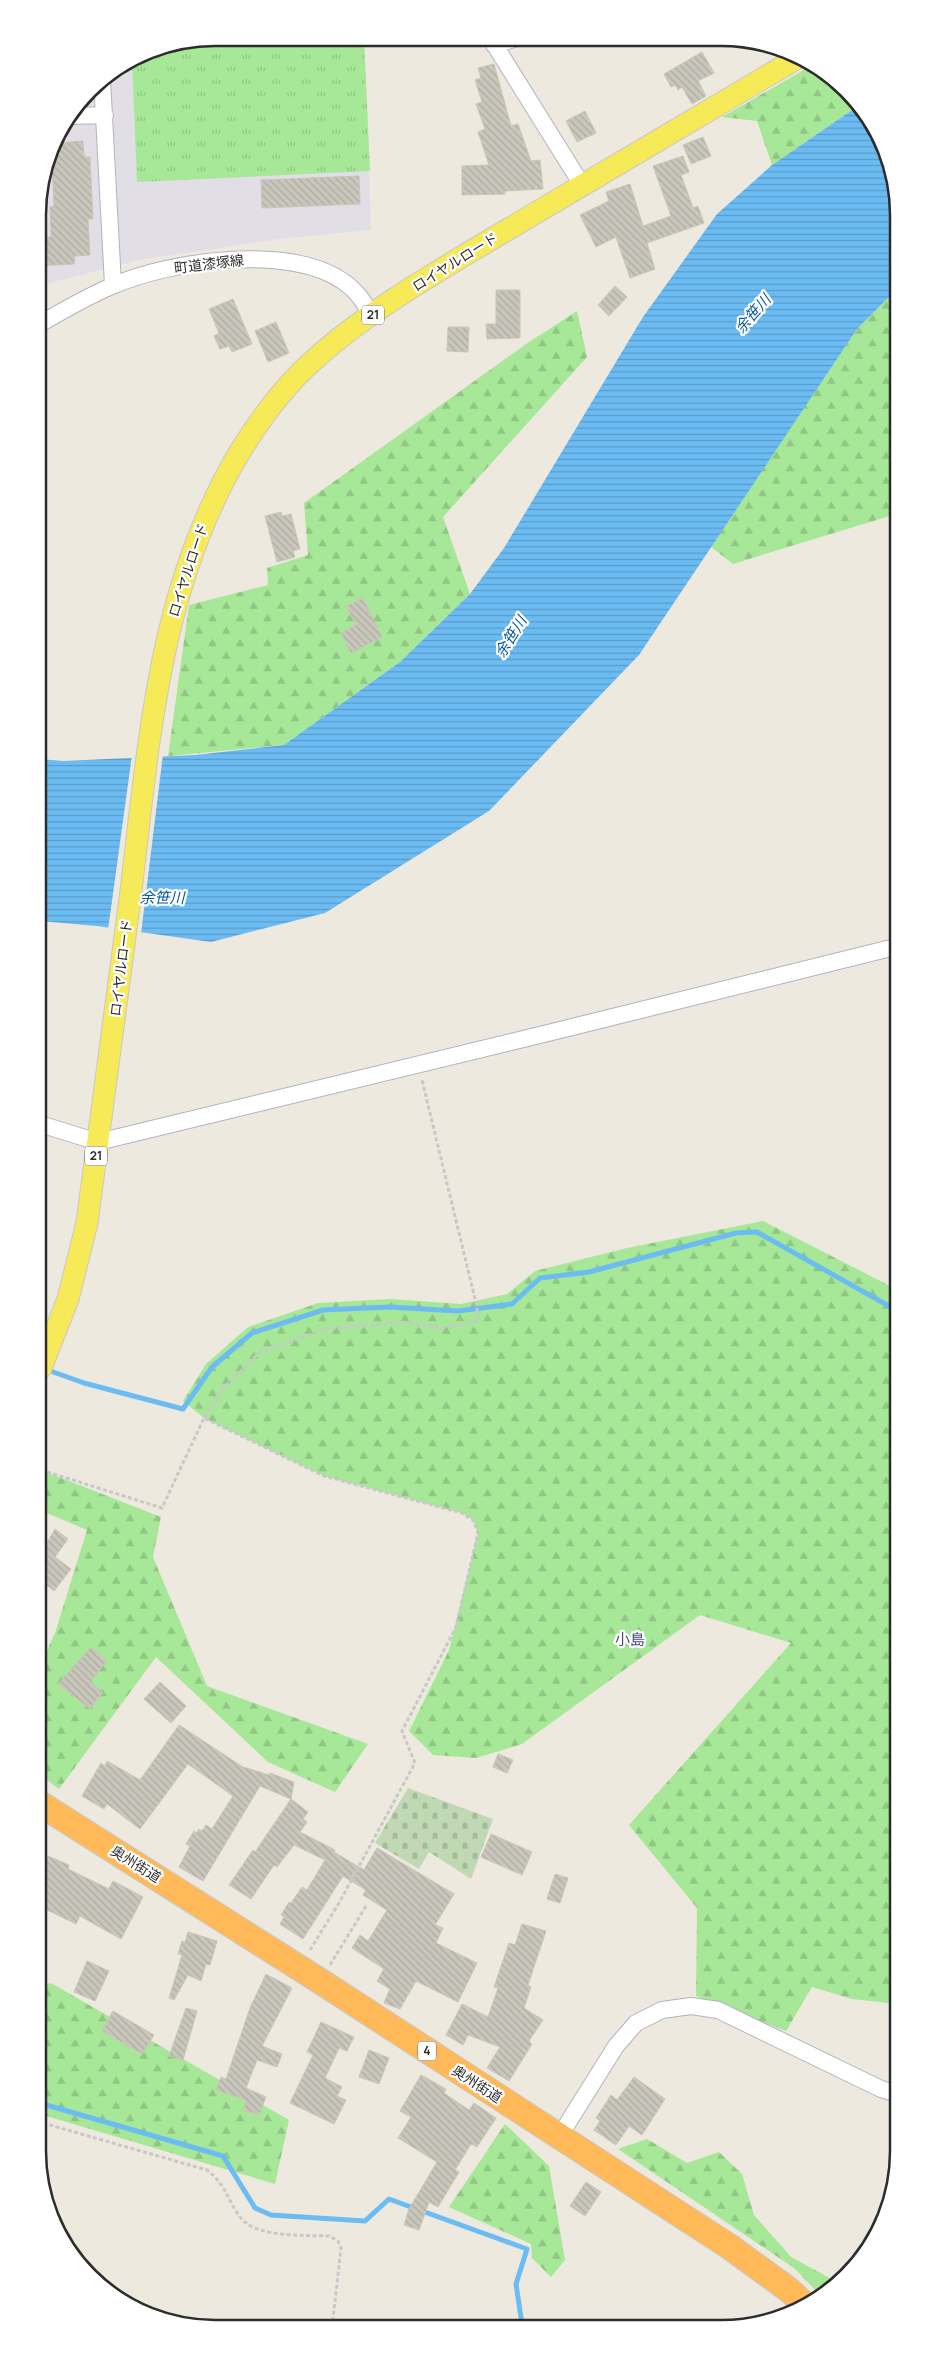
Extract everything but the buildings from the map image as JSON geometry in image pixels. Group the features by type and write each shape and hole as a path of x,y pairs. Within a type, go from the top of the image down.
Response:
{"highway":[{"name":"奥州街道","path":"46,1808 299,1967 730,2247 800,2300"}],"main road":[{"name":"ロイヤルロード","path":"46,1354 68,1299 87,1223 150,735 169,627 183,574 202,524 222,481 253,430 283,391 314,360 349,331 415,286 791,62"}],"street":[{"path":"495,46 582,185"},
{"path":"103,89 113,285"},
{"path":"78,116 104,115"},
{"name":"町道漆塚線","path":"47,320 113,285 155,271 245,258 281,260 319,270 342,280 359,294 372,316"},
{"path":"47,1126 98,1142 890,948"},
{"path":"558,2137 616,2046 636,2023 662,2010 691,2006 718,2010 889,2091"}],"path":[{"path":"46,1471 162,1508 204,1418 222,1390 258,1353 326,1329 403,1322 443,1328 477,1320 476,1302 418,1065"},
{"path":"204,1418 324,1476 462,1513 473,1520 478,1533 456,1627 402,1731 415,1764 339,1903 299,1967"},
{"path":"320,1981 366,1906"},
{"path":"46,2124 207,2170 219,2180 241,2218 251,2227 268,2232 329,2236 338,2241 341,2248 334,2320"}],"shaded area":[{"path":"215,46 364,46 371,230 279,239 139,260 47,284 47,204 52,171 59,150 75,121 104,88 121,75 150,59 182,49"}],"green space":[{"path":"215,46 364,46 370,171 137,182 132,68 150,59 182,49"},
{"path":"805,69 832,88 852,110 772,165 757,121 722,117"},
{"path":"890,296 890,516 733,564 710,546 857,329"},
{"path":"577,311 587,357 443,517 470,594 400,662 284,745 168,756 189,605 268,585 267,568 308,555 304,503 526,344"},
{"path":"763,1221 889,1286 889,2003 852,1999 812,1987 786,2031 696,1996 697,1908 629,1825 791,1643 700,1615 522,1744 476,1758 433,1755 409,1731 449,1650 478,1533 473,1520 462,1513 324,1476 204,1418 183,1401 206,1364 248,1327 318,1303 390,1299 461,1304 507,1294 535,1271 627,1248"},
{"path":"46,1472 161,1517 153,1557 207,1686 368,1744 335,1792 268,1762 156,1657 59,1789 46,1779 46,1652 55,1633 87,1530 46,1513"},
{"path":"408,1788 493,1819 471,1879 429,1852 419,1869 375,1843"},
{"path":"51,1983 289,2120 275,2184 46,2116 46,1984"},
{"path":"505,2124 549,2166 565,2260 551,2277 532,2258 531,2244 449,2207"},
{"path":"647,2139 687,2163 719,2152 742,2174 754,2215 791,2257 831,2279 816,2290 794,2268 618,2149"}],"water":[{"name":"余笹川","path":"852,110 877,150 884,171 890,215 890,296 857,329 639,655 489,811 325,913 211,942 97,926 47,922 47,760 63,761 195,755 284,745 400,662 470,594 504,548 643,317 717,214 772,165"}],"pier":[{"path":"163,754 141,934 108,930 132,755"}],"waterway":[{"path":"46,1370 84,1383 183,1409 212,1367 252,1333 323,1310 390,1307 458,1311 512,1304 540,1278 589,1272 736,1233 757,1232 889,1306"},
{"path":"46,2105 223,2156 255,2208 271,2215 365,2221 389,2199 527,2249 516,2284 521,2320"}],"district":[{"name":"小島","path":"630,1640"}]}
